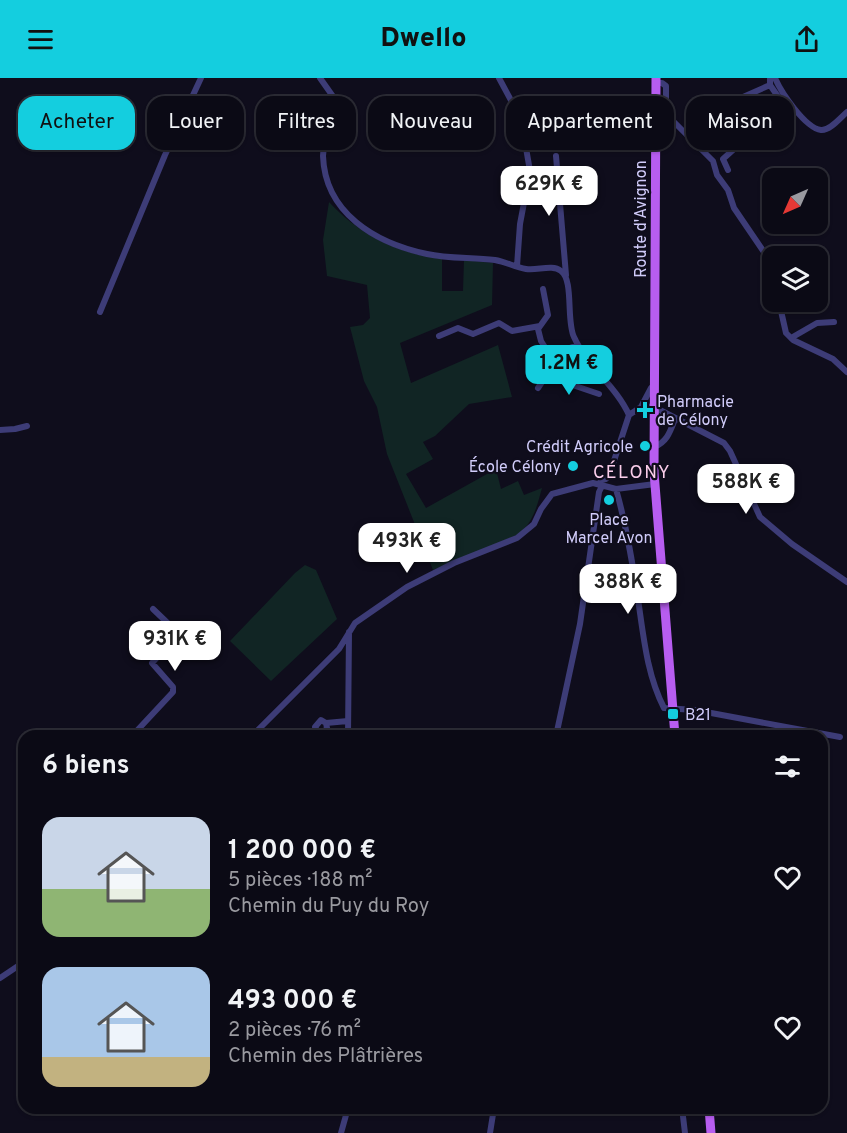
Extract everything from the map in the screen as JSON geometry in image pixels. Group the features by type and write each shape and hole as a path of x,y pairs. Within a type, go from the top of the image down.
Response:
{"main road":[{"name":"Route d'Avignon","path":"653,485 654,447 649,407 654,325 657,80"},
{"name":"Route d'Avignon","path":"654,325 649,407 653,485 674,730"},
{"path":"709,1114 711,1133"}],"street":[{"path":"100,312 165,155 201,78"},
{"path":"320,78 344,112 341,125 329,138 323,154 331,194 346,214 379,237 426,254 495,260 527,269 556,268 566,276"},
{"path":"500,78 521,119 530,171 520,224 517,267"},
{"path":"657,80 666,86 666,109 672,120 713,161 717,175 728,190 734,208 762,249"},
{"path":"742,96 772,80"},
{"path":"772,80 778,96"},
{"path":"772,80 813,127 821,130 828,128 847,112"},
{"path":"728,170 723,159 733,150"},
{"path":"556,156 569,318 578,345 606,380 629,415"},
{"path":"538,388 546,376 550,355 541,341 538,329 548,315 543,289"},
{"path":"781,312 786,333 791,338 812,351 833,359 847,372"},
{"path":"791,338 817,323 834,322"},
{"path":"439,336 458,328 474,334 499,323 512,331 540,326"},
{"path":"550,355 578,345"},
{"path":"546,376 599,394"},
{"path":"557,730 580,624 598,492 604,484 629,415 649,407 716,437 724,443 730,451 760,518 792,544 847,582"},
{"path":"654,447 662,444 675,419"},
{"path":"0,430 27,426"},
{"path":"258,730 339,649 355,623 407,587 454,563 517,538 534,524 546,500 552,494 604,484 616,489 653,485"},
{"path":"616,489 627,529 645,648 653,683 664,708 695,710 802,730"},
{"path":"138,730 173,692 173,687 152,663 177,636 177,632 153,609"},
{"path":"348,730 349,632"},
{"path":"326,723 348,721"},
{"path":"828,735 840,737"},
{"path":"0,978 18,966"},
{"path":"341,1133 346,1114"},
{"path":"489,1133 493,1114"},
{"path":"683,1114 685,1133"}],"green space":[{"path":"329,202 353,224 380,241 409,252 442,259 442,291 463,291 464,260 493,263 492,305 400,343 411,383 498,345 512,397 469,404 435,436 423,442 433,459 406,474 426,508 496,469 501,489 518,481 524,495 542,488 531,520 517,535 433,570 387,454 377,407 364,381 350,327 363,325 370,318 367,285 327,276 323,240"},
{"path":"305,565 316,570 337,619 271,681 230,641"}],"place":[{"name":"Pharmacie de Célony","path":"645,410"},
{"name":"Crédit Agricole","path":"645,446"},
{"name":"École Célony","path":"573,466"},
{"name":"Place Marcel Avon","path":"609,500"},
{"name":"B21","path":"673,714"}],"district":[{"name":"CÉLONY","path":"632,472"}]}
